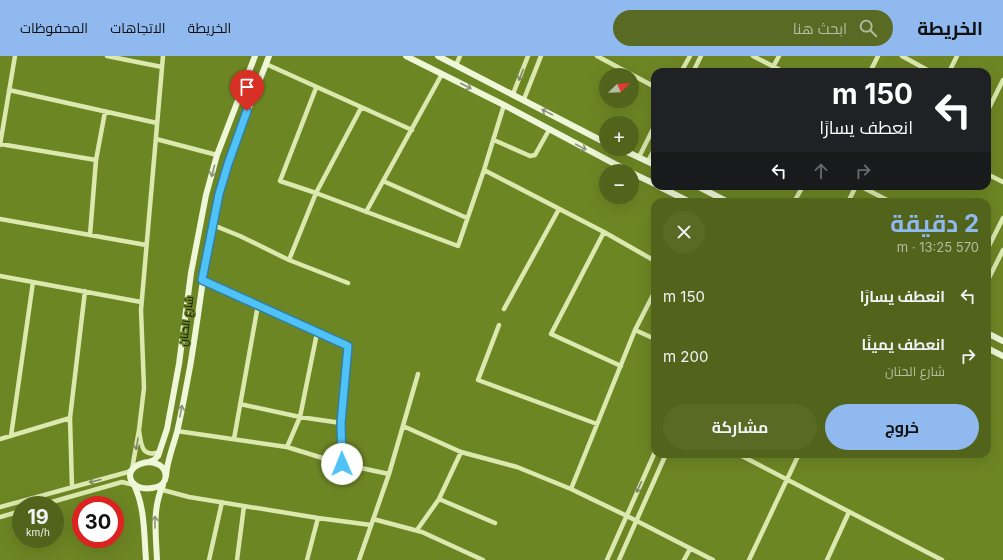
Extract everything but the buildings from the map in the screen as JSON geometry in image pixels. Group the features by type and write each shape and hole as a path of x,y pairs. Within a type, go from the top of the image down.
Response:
{"main road":[{"name":"شارع الحنان","path":"160,452 167,429 179,364 191,273 198,234 217,154 255,56"},
{"name":"شارع الحنان","path":"166,476 167,465 177,431 190,367 202,280 219,194 228,164 269,56"},
{"path":"406,56 504,105 615,164"},
{"path":"438,56 599,138"},
{"path":"639,157 651,163"},
{"path":"639,176 651,182"},
{"path":"666,190 682,198"},
{"path":"705,190 720,198"},
{"path":"991,335 1003,341"},
{"path":"991,350 1003,356"},
{"path":"149,462 154,460 160,452"},
{"path":"146,560 142,511 138,492 130,480 132,468 141,463 149,462 156,463 161,466 166,476 161,488 156,510 155,522 157,560"},
{"path":"134,485 147,489 161,488"}],"street":[{"path":"15,56 0,145 96,160"},
{"path":"107,56 162,68"},
{"path":"0,507 123,473 132,468 139,430 144,388 141,302 162,56"},
{"path":"456,65 460,56"},
{"path":"513,94 528,56"},
{"path":"524,99 542,56"},
{"path":"597,56 608,58 651,85"},
{"path":"684,68 690,56"},
{"path":"695,68 701,56"},
{"path":"753,56 773,67 778,56"},
{"path":"872,68 878,56"},
{"path":"902,56 924,68"},
{"path":"951,68 957,56"},
{"path":"266,64 316,88 412,130"},
{"path":"366,212 442,74"},
{"path":"991,100 1003,80"},
{"path":"316,88 280,181 458,246 494,140 504,105"},
{"path":"9,90 157,123"},
{"path":"289,260 316,193 361,108"},
{"path":"90,235 96,160 105,112"},
{"path":"494,140 530,156 535,155 549,130"},
{"path":"639,157 651,133"},
{"path":"156,139 217,154"},
{"path":"648,161 651,155"},
{"path":"484,170 604,232 651,259"},
{"path":"991,176 1003,182"},
{"path":"383,182 467,218"},
{"path":"868,190 883,198"},
{"path":"504,309 559,209"},
{"path":"991,242 1003,218"},
{"path":"0,219 146,245"},
{"path":"213,225 240,236 289,260 348,283"},
{"path":"604,232 551,334 621,366"},
{"path":"991,274 1003,250"},
{"path":"0,276 141,302"},
{"path":"202,280 348,346 341,423 342,464"},
{"path":"11,436 32,282"},
{"path":"72,487 70,418 85,291"},
{"path":"571,490 635,330 651,303"},
{"path":"234,439 258,305"},
{"path":"499,325 478,380 597,424"},
{"path":"635,330 651,337"},
{"path":"287,447 300,417 317,333"},
{"path":"360,560 389,474 418,374"},
{"path":"240,404 300,417 341,423"},
{"path":"0,439 70,418"},
{"path":"403,426 461,452 517,467 571,490 627,516 713,560"},
{"path":"139,430 144,450 149,454 160,452"},
{"path":"177,431 287,447 342,464 389,474"},
{"path":"417,530 439,499 461,452"},
{"path":"607,560 652,458"},
{"path":"620,560 664,458"},
{"path":"746,458 942,560"},
{"path":"750,560 797,458"},
{"path":"64,499 122,482 134,485"},
{"path":"161,488 189,497 371,525"},
{"path":"439,499 495,523"},
{"path":"209,560 222,502"},
{"path":"237,560 244,506"},
{"path":"827,560 848,512"},
{"path":"0,517 12,514"},
{"path":"307,560 318,518"},
{"path":"373,519 417,530 483,560"},
{"path":"684,560 690,549"}],"route":[{"path":"247,111 219,194 202,280 348,346 341,423 342,464"}]}
